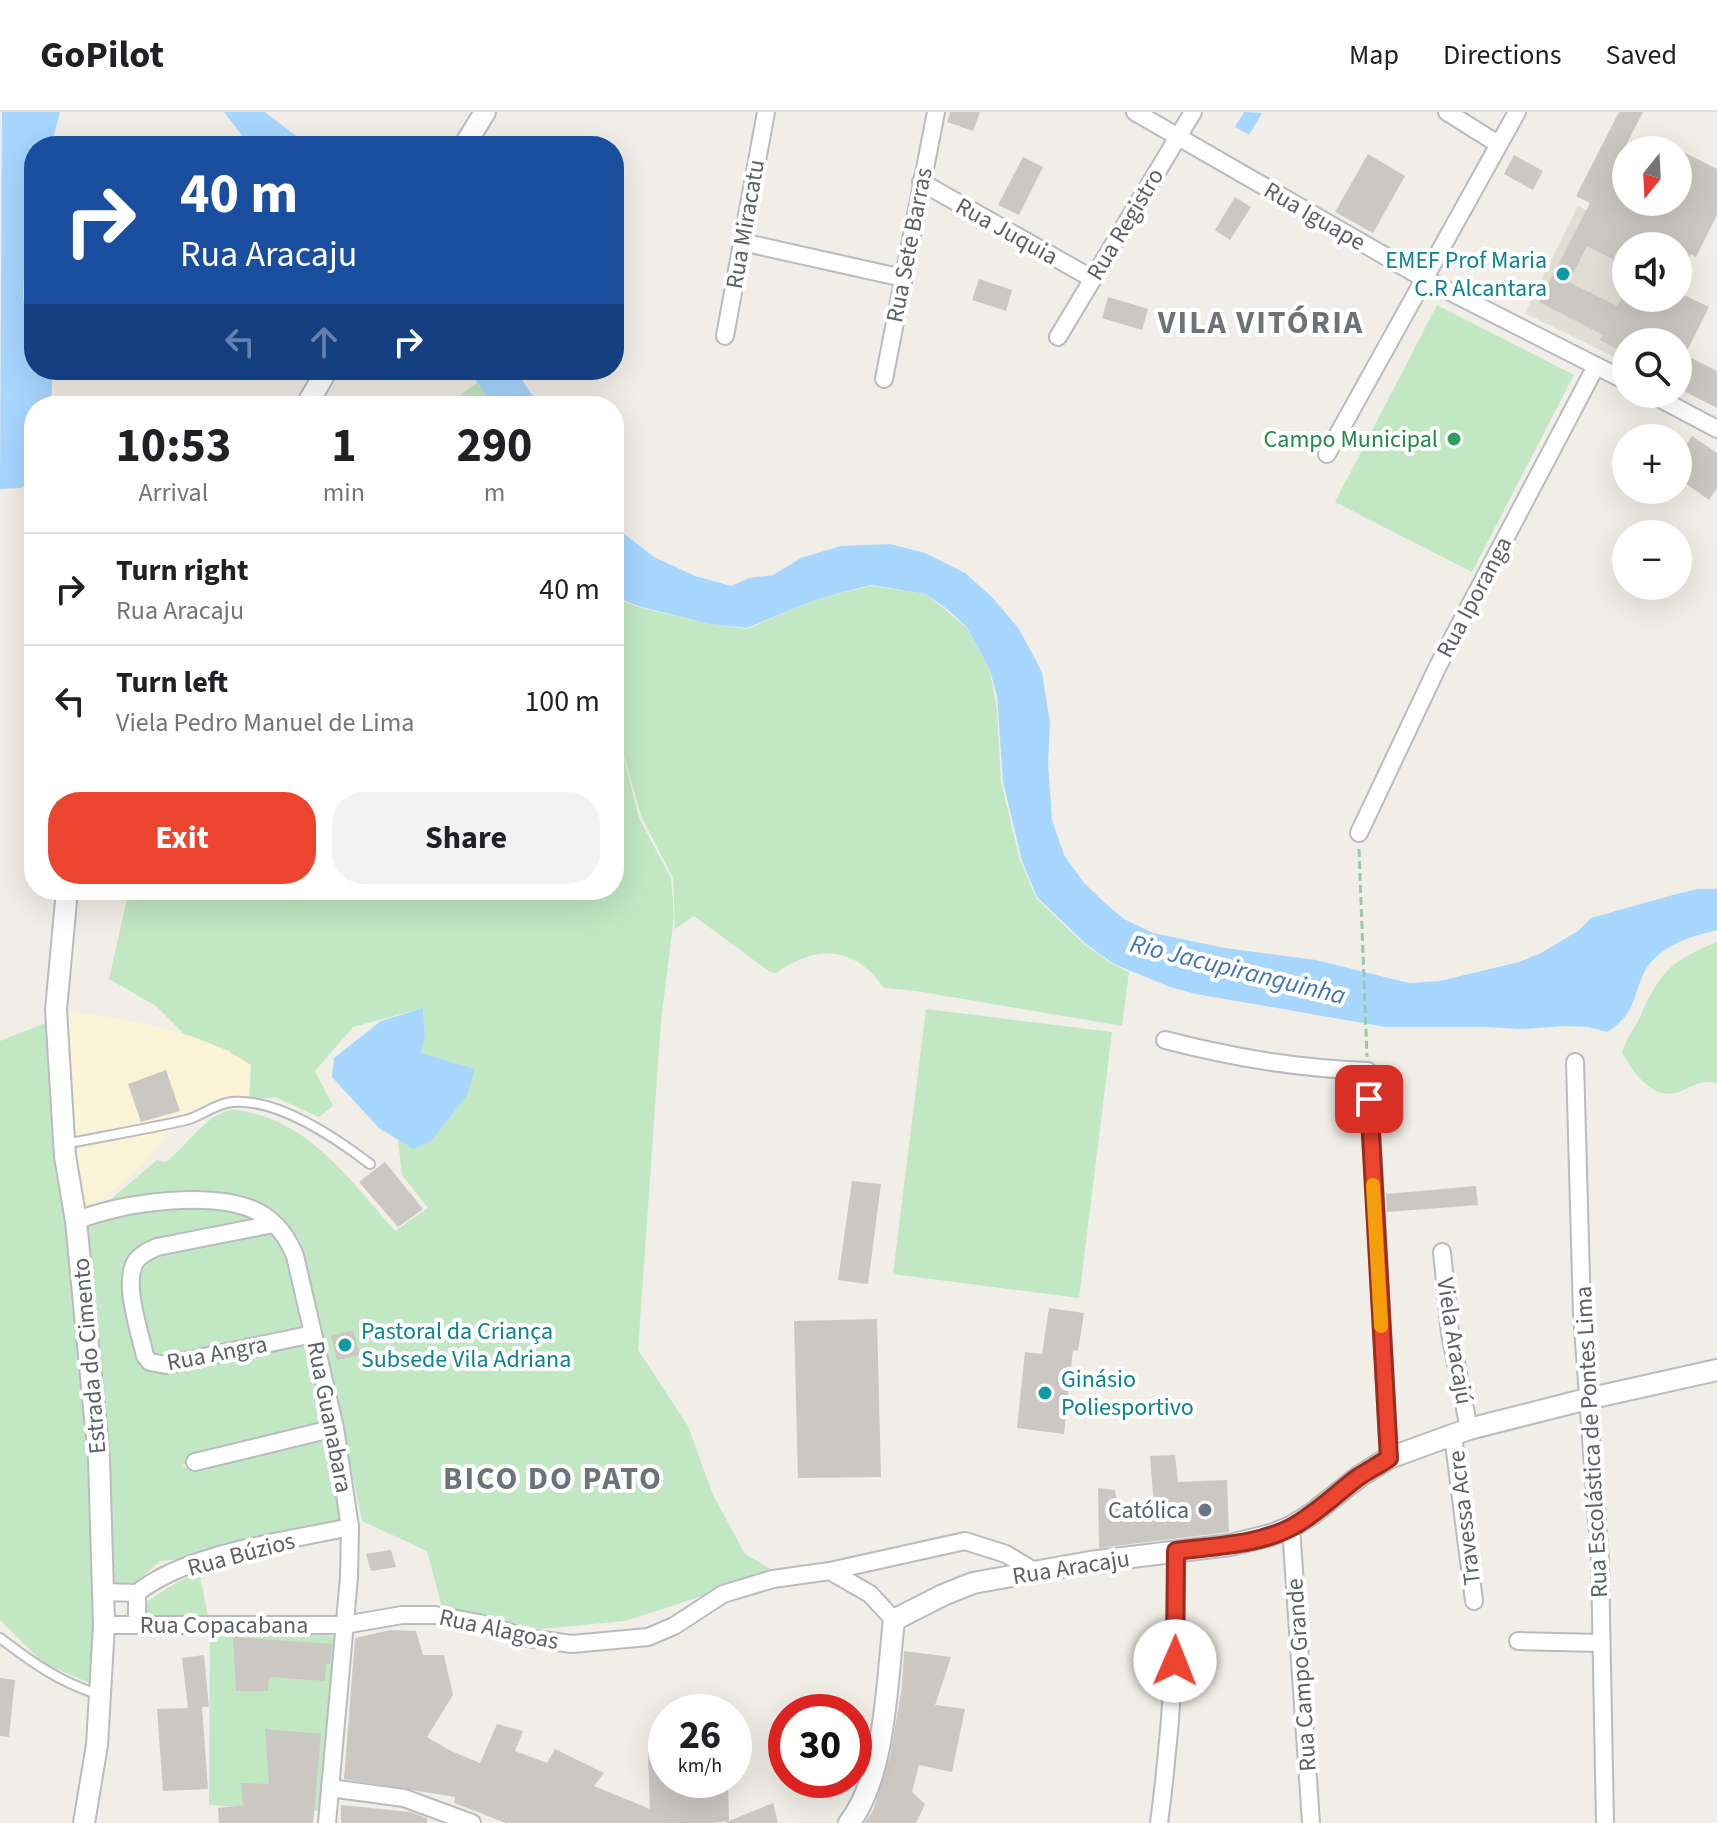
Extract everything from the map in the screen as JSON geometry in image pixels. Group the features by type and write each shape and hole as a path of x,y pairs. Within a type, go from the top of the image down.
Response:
{"street":[{"path":"470,136 485,112"},
{"name":"Rua Miracatu","path":"725,336 766,112"},
{"name":"Rua Sete Barras","path":"884,379 936,112"},
{"name":"Rua Iguape","path":"1135,112 1425,279 1612,374"},
{"name":"Rua Registro","path":"1058,337 1193,112"},
{"path":"1447,112 1498,144"},
{"path":"1327,454 1517,112"},
{"name":"Rua Juquia","path":"921,182 1093,279"},
{"path":"742,242 903,278"},
{"name":"Rua Iporanga","path":"1359,833 1438,666 1596,366"},
{"path":"1677,408 1717,429"},
{"name":"Estrada do Cimento","path":"66,900 56,1010 64,1145 76,1221 99,1459 104,1625 102,1696 84,1823"},
{"path":"1165,1040 1306,1069 1368,1071 1389,1458"},
{"name":"Rua Escolástica de Pontes Lima","path":"1575,1062 1587,1399 1600,1561 1605,1823"},
{"path":"76,1221 126,1206 191,1201 245,1208 261,1214 273,1224"},
{"name":"Rua Angra","path":"273,1224 157,1247 135,1262 130,1288 145,1356 156,1364 166,1365 313,1334"},
{"name":"Rua Guanabara","path":"273,1224 283,1232 295,1256 335,1428 350,1527 349,1577 327,1823"},
{"name":"Viela Aracajú","path":"1442,1252 1461,1432"},
{"name":"Rua Aracaju","path":"894,1620 973,1583 1034,1571 1230,1545 1271,1535 1312,1514 1360,1476 1389,1458 1461,1432 1587,1399 1717,1370"},
{"path":"195,1462 335,1428"},
{"name":"Travessa Acre","path":"1461,1432 1474,1601"},
{"name":"Rua Búzios","path":"137,1593 188,1566 231,1553 350,1527"},
{"name":"Rua Campo Grande","path":"1291,1527 1311,1823"},
{"name":"Rua Alagoas","path":"344,1625 402,1615 435,1615 479,1623 528,1638 572,1644 620,1641 648,1637 674,1626 723,1594 773,1579 830,1571 965,1541 1006,1554 1034,1571"},
{"path":"1159,1823 1170,1740 1174,1677 1176,1551"},
{"path":"830,1571 870,1594 894,1620 879,1746 871,1782 849,1823"},
{"path":"103,1592 137,1593 137,1625"},
{"name":"Rua Copacabana","path":"104,1625 344,1625"},
{"path":"1518,1641 1601,1643"},
{"path":"330,1788 404,1798 472,1823"}],"lane":[{"path":"64,1145 189,1119 217,1105 234,1102 273,1109 296,1119 322,1131 370,1164"},
{"path":"0,1638 63,1683 102,1696"}],"path":[{"path":"1359,833 1367,1054"}],"shaded area":[{"path":"1578,206 1631,232 1612,232 1612,312 1663,312 1643,328 1612,328 1612,356 1525,313"}],"green space":[{"name":"Campo Municipal","path":"1437,305 1574,375 1472,572 1335,502"},
{"path":"478,382 488,396 459,396"},
{"path":"871,586 926,594 966,627 990,670 997,710 1001,782 1020,860 1036,898 1085,945 1129,972 1122,1026 884,988 861,964 834,954 806,957 776,973 770,972 694,916 675,929 673,878 642,818 624,757 624,602 709,624 747,629 817,599"},
{"path":"624,759 639,818 671,878 674,917 661,1021 638,1350 688,1426 713,1495 745,1554 776,1572 625,1621 540,1629 466,1612 443,1611 427,1551 362,1521 298,1256 251,1205 103,1206 157,1160 166,1162 213,1118 225,1111 238,1110 278,1122 316,1146 350,1179 395,1231 428,1208 402,1175 398,1140 413,1149 475,1070 421,1053 425,1036 423,1008 353,1027 315,1071 333,1106 319,1117 275,1097 249,1100 230,1051 185,1035 156,1006 109,979 127,900 624,900"},
{"path":"1717,942 1717,1083 1702,1083 1671,1094 1654,1090 1632,1069 1622,1053 1624,1048 1668,970 1677,962"},
{"path":"926,1009 1112,1032 1079,1298 893,1274"},
{"path":"53,1020 90,1465 94,1685 43,1663 0,1620 0,1041"},
{"path":"219,1207 242,1211 258,1222 178,1237 139,1252 127,1263 122,1277 123,1286 139,1363 164,1369 311,1337 332,1426 182,1465 188,1469 191,1465 328,1431 348,1525 184,1559 160,1561 115,1600 96,1318 85,1222 156,1208"},
{"path":"273,1227 282,1238 308,1331 150,1360 135,1297 142,1257"},
{"path":"199,1571 209,1621 126,1615 169,1587"},
{"path":"210,1631 341,1636 323,1811 209,1805"}],"sand":[{"path":"59,1010 158,1027 229,1052 251,1065 249,1100 226,1100 192,1113 125,1181 79,1214"}],"water":[{"path":"2,112 60,112 54,136 24,136 24,380 52,380 51,396 24,396 24,486 0,489"},
{"path":"224,112 265,112 296,136 242,136"},
{"path":"1244,112 1262,113 1249,135 1235,127"},
{"path":"476,380 522,380 533,396 488,396"},
{"name":"Rio Jacupiranguinha","path":"624,534 654,557 695,576 731,586 749,578 773,575 801,558 841,546 890,544 925,553 965,573 992,597 1019,629 1042,672 1050,723 1048,764 1052,820 1064,855 1084,883 1106,904 1124,919 1153,933 1225,948 1316,960 1409,983 1440,981 1519,962 1578,931 1591,918 1697,889 1717,889 1717,930 1668,948 1652,961 1629,1011 1607,1032 1566,1026 1523,1029 1386,1027 1170,987 1114,964 1086,944 1037,897 1022,861 1003,782 997,696 990,670 966,626 947,609 926,594 871,585 817,599 747,628 709,624 624,600"},
{"path":"423,1008 425,1036 421,1053 475,1069 467,1095 431,1141 413,1149 379,1128 332,1077 334,1058 381,1021"}],"building":[{"path":"950,112 980,112 973,131 947,122"},
{"path":"1619,112 1643,112 1631,136 1612,136 1612,216 1692,216 1692,156 1717,169 1717,215 1696,257 1692,255 1692,232 1612,232 1612,259 1587,246 1569,282 1612,304 1612,312 1692,312 1692,299 1709,307 1692,341 1692,328 1612,328 1612,346 1600,340 1603,335 1539,302 1590,203 1576,196"},
{"path":"1368,154 1405,176 1373,233 1335,212"},
{"path":"1514,155 1543,171 1533,190 1504,174"},
{"path":"1023,157 1043,167 1019,215 998,205"},
{"path":"1235,197 1251,207 1230,240 1215,230"},
{"path":"979,279 1012,290 1006,311 972,300"},
{"path":"1108,297 1148,309 1142,330 1102,318"},
{"path":"1692,358 1717,371 1717,408 1692,395"},
{"path":"1692,436 1717,453 1717,488 1709,500 1692,488"},
{"path":"166,1070 180,1111 141,1122 128,1084"},
{"path":"385,1162 423,1209 398,1227 359,1182"},
{"path":"852,1181 881,1184 868,1284 838,1280"},
{"path":"1476,1186 1478,1205 1387,1212 1386,1194"},
{"name":"Ginásio Poliesportivo","path":"1049,1308 1084,1313 1078,1351 1073,1350 1064,1434 1017,1428 1025,1352 1042,1354"},
{"path":"877,1319 881,1477 798,1478 794,1321"},
{"name":"Pastoral da Criança Subsede Vila Adriana","path":"353,1330 360,1355 337,1360 331,1336"},
{"path":"1175,1455 1178,1482 1227,1480 1229,1532 1099,1548 1098,1488 1115,1490 1118,1509 1154,1508 1150,1456"},
{"path":"391,1550 396,1567 371,1571 366,1554"},
{"path":"390,1630 416,1631 423,1655 444,1655 453,1695 427,1737 451,1751 480,1763 497,1724 523,1731 515,1751 547,1763 555,1749 604,1773 594,1786 650,1809 650,1798 728,1798 729,1821 506,1823 454,1803 455,1797 344,1779 355,1638"},
{"path":"233,1637 332,1644 325,1681 269,1677 268,1691 236,1691"},
{"path":"904,1651 951,1657 935,1705 965,1709 952,1772 919,1765 912,1792 925,1804 916,1823 864,1823 873,1811 890,1756 902,1687"},
{"path":"204,1655 209,1707 202,1707 208,1789 163,1791 157,1709 188,1708 182,1658"},
{"path":"0,1678 15,1680 9,1737 0,1736"},
{"path":"265,1729 321,1734 313,1823 219,1823 218,1808 243,1805 241,1783 269,1784"},
{"path":"773,1803 778,1823 724,1823"},
{"path":"341,1805 410,1812 427,1818 427,1823 341,1823"}],"slow traffic":[{"path":"1373,1185 1381,1326"}],"place":[{"name":"EMEF Prof Maria C.R Alcantara","path":"1563,274"},
{"name":"Campo Municipal","path":"1454,439"},
{"name":"Pastoral da Criança Subsede Vila Adriana","path":"345,1345"},
{"name":"Ginásio Poliesportivo","path":"1045,1393"},
{"name":"Católica","path":"1205,1510"}],"district":[{"name":"VILA VITÓRIA","path":"1261,322"},
{"name":"BICO DO PATO","path":"553,1478"}],"route":[{"path":"1175,1661 1176,1551 1230,1545 1291,1527 1389,1458 1369,1099"}]}
